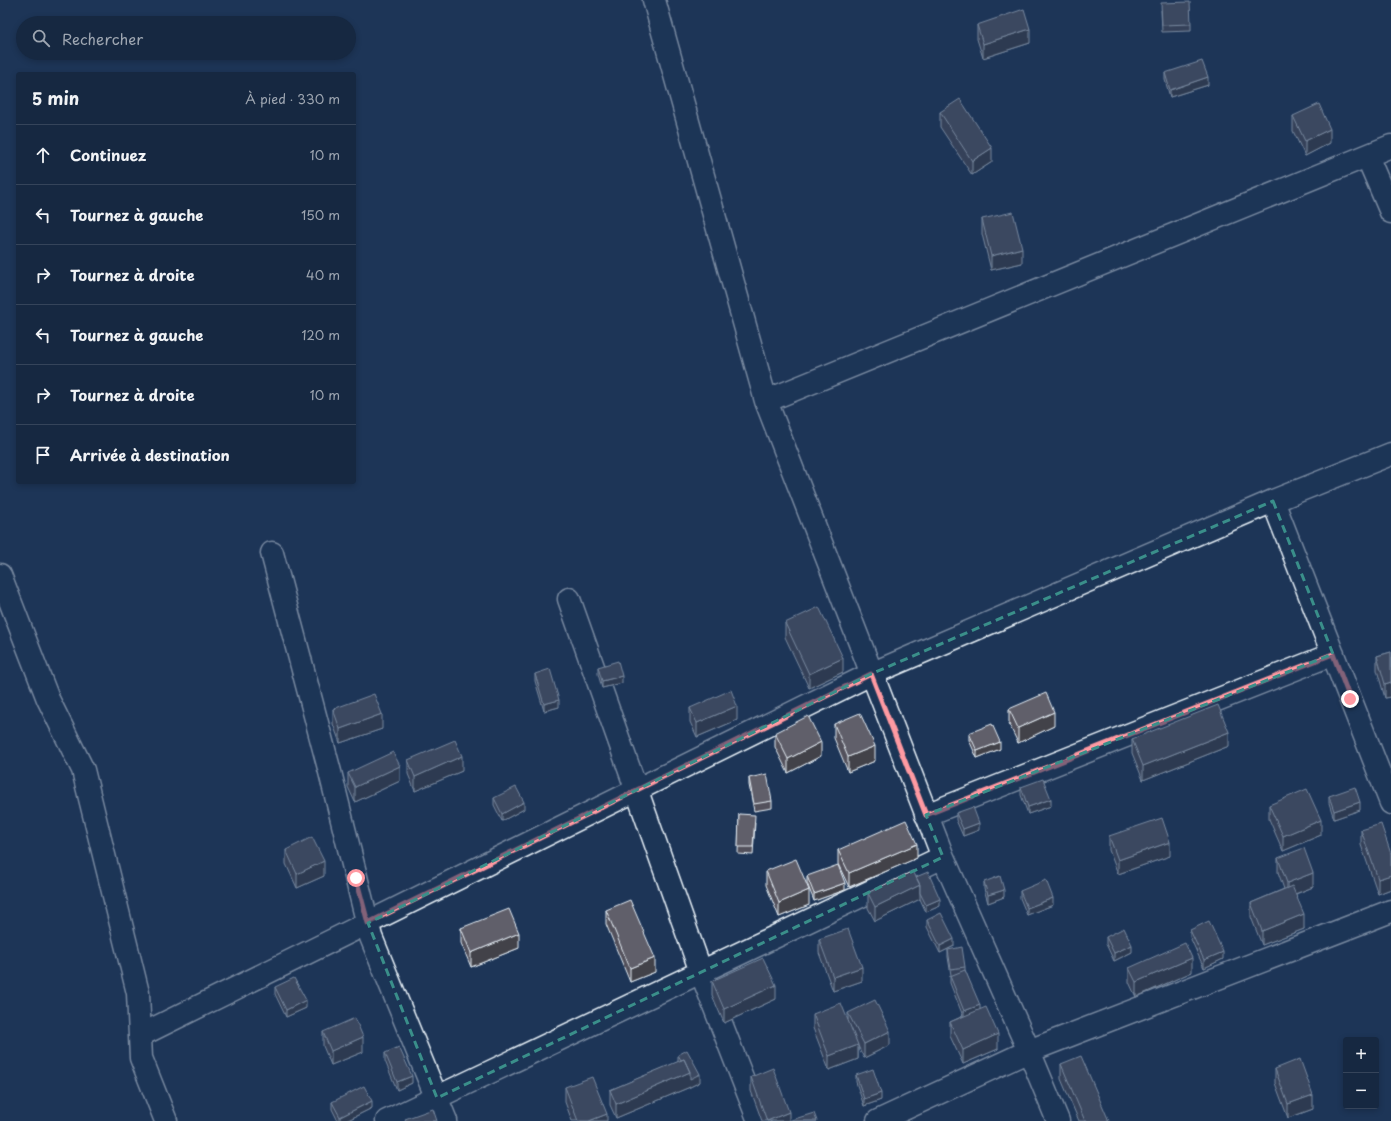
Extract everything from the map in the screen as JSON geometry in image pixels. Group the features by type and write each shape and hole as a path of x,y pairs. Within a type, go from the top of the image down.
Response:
{"street":[{"path":"654,0 766,401 943,857 1029,1051 1058,1121"},
{"path":"766,401 1391,146"},
{"path":"1367,156 1391,212"},
{"path":"140,1035 871,674 1273,500 1391,454"},
{"path":"1273,500 1391,803"},
{"path":"272,554 330,772 371,937 446,1121"},
{"path":"0,575 48,699 83,770 138,993 141,1058 166,1121"},
{"path":"569,599 701,972 759,1121"},
{"path":"926,815 1333,654"},
{"path":"388,1121 943,857"},
{"path":"878,1121 1029,1051 1391,911"}],"highlighted area":[{"path":"1273,501 1333,654 926,815 943,857 437,1098 368,923 871,674"}],"building":[{"path":"1190,2 1191,24 1162,25 1161,3"},
{"path":"1024,9 1030,29 983,44 977,25"},
{"path":"1202,61 1208,77 1170,90 1165,73"},
{"path":"960,99 992,148 972,161 940,112"},
{"path":"1319,104 1330,129 1305,141 1293,116"},
{"path":"1013,212 1022,248 991,256 982,219"},
{"path":"819,607 843,658 809,674 785,623"},
{"path":"1391,652 1391,682 1385,684 1377,656"},
{"path":"618,661 622,676 602,681 598,667"},
{"path":"550,669 559,700 544,704 535,674"},
{"path":"731,690 737,706 697,723 690,708"},
{"path":"1046,693 1054,712 1018,728 1009,709"},
{"path":"374,694 382,714 340,729 333,709"},
{"path":"1218,705 1229,732 1143,766 1132,739"},
{"path":"860,713 875,746 848,757 834,724"},
{"path":"808,716 821,742 788,759 775,733"},
{"path":"992,724 1000,742 977,751 969,733"},
{"path":"455,740 462,756 415,777 408,760"},
{"path":"393,752 400,766 355,787 348,773"},
{"path":"767,774 772,801 754,804 749,778"},
{"path":"1043,779 1051,799 1028,807 1021,787"},
{"path":"516,787 524,802 502,814 494,798"},
{"path":"1355,787 1360,802 1334,811 1329,796"},
{"path":"1307,789 1321,820 1283,836 1269,805"},
{"path":"973,807 979,823 963,829 956,813"},
{"path":"739,814 755,815 753,847 738,847"},
{"path":"1162,818 1170,842 1118,860 1109,836"},
{"path":"906,820 917,844 849,873 838,850"},
{"path":"1381,824 1391,854 1391,875 1378,879 1361,830"},
{"path":"312,837 324,861 297,874 286,850"},
{"path":"1304,848 1313,873 1287,883 1278,858"},
{"path":"796,859 809,890 779,903 766,871"},
{"path":"838,865 845,883 814,894 807,876"},
{"path":"913,871 920,885 875,907 868,893"},
{"path":"928,872 940,899 926,905 920,893 920,885 916,877"},
{"path":"1000,876 1004,890 988,895 984,882"},
{"path":"1046,880 1053,898 1027,908 1020,891"},
{"path":"1292,886 1304,914 1262,931 1251,903"},
{"path":"630,900 655,958 630,968 606,910"},
{"path":"509,909 519,933 471,953 461,928"},
{"path":"941,913 954,939 940,946 927,920"},
{"path":"1209,921 1223,952 1204,960 1190,930"},
{"path":"1124,928 1132,945 1114,953 1106,937"},
{"path":"848,929 862,967 833,977 819,939"},
{"path":"1185,943 1192,958 1136,982 1129,968"},
{"path":"962,947 965,967 951,969 948,950"},
{"path":"763,958 776,985 724,1009 712,981"},
{"path":"965,970 980,1005 964,1011 950,976"},
{"path":"294,978 306,1000 286,1010 275,987"},
{"path":"875,1000 890,1031 864,1044 848,1013"},
{"path":"841,1003 858,1045 829,1056 813,1014"},
{"path":"986,1007 998,1034 963,1050 950,1022"},
{"path":"355,1018 363,1037 331,1051 323,1032"},
{"path":"399,1047 412,1076 397,1082 385,1053"},
{"path":"687,1050 700,1074 690,1079 690,1072 684,1059 681,1060 678,1055"},
{"path":"1081,1056 1109,1121 1085,1121 1061,1064"},
{"path":"684,1059 690,1072 616,1104 610,1090"},
{"path":"1300,1059 1313,1095 1288,1104 1275,1069"},
{"path":"773,1068 789,1112 767,1121 751,1077"},
{"path":"873,1069 881,1093 864,1099 856,1075"},
{"path":"592,1077 607,1114 589,1121 578,1121 565,1087"},
{"path":"364,1086 372,1101 340,1117 332,1102"},
{"path":"433,1109 437,1121 406,1121 405,1119"},
{"path":"814,1113 817,1121 788,1121"}],"route":[{"path":"356,878 368,923 871,674 926,815 1333,654 1350,699"}]}
